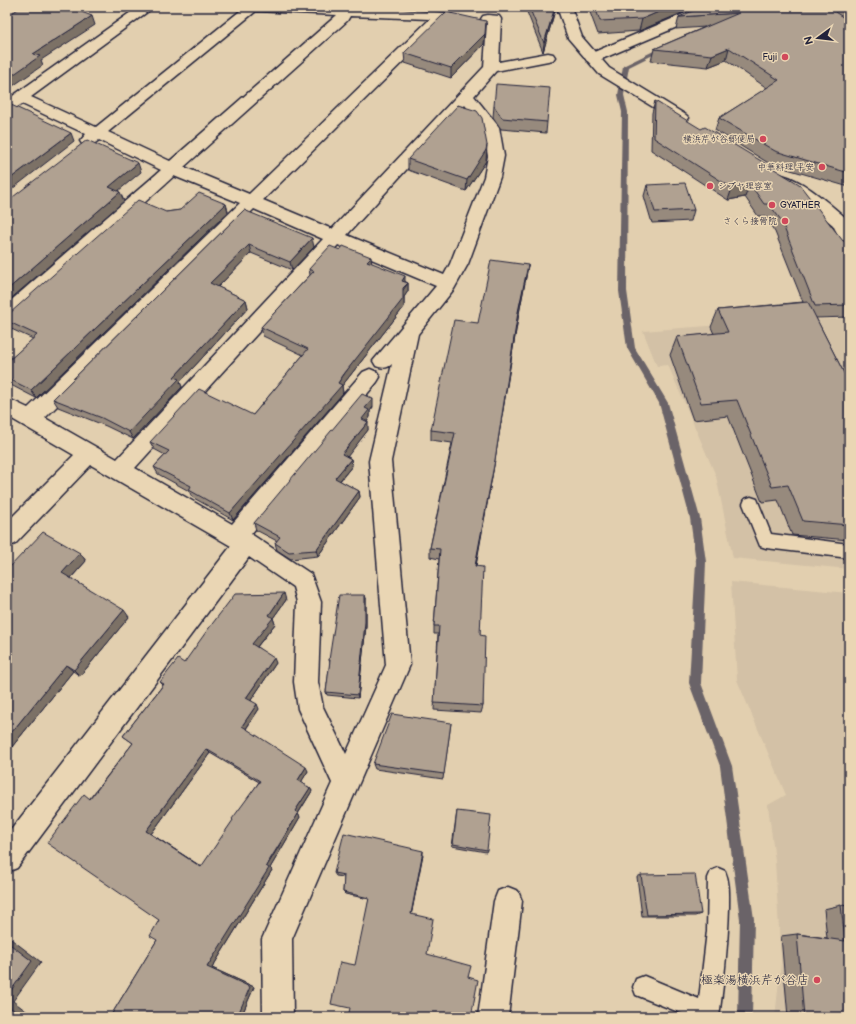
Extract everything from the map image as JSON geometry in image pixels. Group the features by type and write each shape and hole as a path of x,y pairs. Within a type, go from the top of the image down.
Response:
{"street":[{"path":"14,102 146,7"},
{"path":"79,147 253,7"},
{"path":"256,7 346,9 435,14"},
{"path":"564,7 575,38 604,71 696,128"},
{"path":"592,58 706,8"},
{"path":"7,315 342,18 346,9"},
{"path":"30,419 251,201 435,14"},
{"path":"488,19 494,19 491,68"},
{"path":"120,470 491,68 548,57"},
{"path":"7,858 240,540 376,369 409,332 448,284 459,264 492,177 496,156 491,127 466,96"},
{"path":"14,102 98,133 173,169 448,284"},
{"path":"770,173 845,220 849,241"},
{"path":"278,1017 277,939 398,665 380,461 409,332"},
{"path":"7,406 240,540 303,580 309,602 306,682 311,709 346,783"},
{"path":"7,537 89,453"},
{"path":"494,1017 508,901"}],"lane":[{"path":"751,504 766,541 849,551"},
{"path":"644,986 708,1015 716,960 719,907 718,878"}],"shaded area":[{"path":"849,318 849,569 733,558 716,476 668,365 657,366 643,331 772,321 773,323"},
{"path":"731,582 849,593 849,1017 775,1017 781,963 775,861 768,805 786,795 737,680"}],"building":[{"path":"21,7 68,7 92,16 33,54 40,56 7,79 7,15"},
{"path":"529,7 555,7 544,43"},
{"path":"595,7 670,7 642,19 600,21"},
{"path":"702,7 827,7 849,21 849,173 775,151 719,118 779,80 729,48 712,55 654,49 739,13 679,17"},
{"path":"446,12 486,21 485,34 451,68 404,53"},
{"path":"496,84 550,88 547,122 502,118 494,106"},
{"path":"655,101 701,129 705,127 799,184 843,241 849,241 849,305 815,306 781,220 769,204 764,204 750,184 732,188 654,138"},
{"path":"7,103 71,133 7,181"},
{"path":"458,105 477,111 482,118 487,145 486,150 467,180 408,159"},
{"path":"87,140 138,163 109,187 120,192 7,290 7,201"},
{"path":"685,183 694,210 655,212 647,185"},
{"path":"199,193 226,204 31,390 7,378 7,362 37,335 7,321 7,314 10,313 138,200 166,212 180,210"},
{"path":"244,210 312,238 290,262 249,245 210,283 246,300 174,377 179,379 129,432 102,418 53,399"},
{"path":"330,246 340,250 343,246 371,257 367,261 405,276 402,281 408,283 403,288 403,299 344,374 338,383 342,385 230,513 189,490 191,486 154,467 169,451 150,442 199,389 253,415 308,349 261,327 314,271 309,269"},
{"path":"491,260 528,265 518,312 495,460 475,566 483,567 480,635 485,636 483,706 434,703 439,626 434,626 440,549 430,548 455,433 431,430 454,320 478,323"},
{"path":"808,302 849,383 849,525 803,521 788,485 772,487 737,400 701,403 677,337 728,332 718,310"},
{"path":"362,394 373,399 365,408 369,410 362,419 368,422 342,454 351,459 335,478 359,491 316,550 289,552 275,543 280,537 254,523"},
{"path":"43,532 80,553 62,573 124,610 74,670 66,665 7,738 7,570"},
{"path":"284,593 269,615 273,618 252,644 274,658 246,698 257,704 242,726 306,767 298,780 310,788 295,811 298,814 266,866 269,868 207,967 250,987 237,1017 110,1017 157,940 150,936 159,920 47,843 84,794 90,799 133,743 123,736 164,684 160,682 178,659 184,663 235,594","holes":["206,749 260,781 232,819 233,820 201,867 146,831"]},
{"path":"339,595 365,595 365,622 358,695 326,692 329,660"},
{"path":"392,714 451,723 444,774 373,764"},
{"path":"457,811 491,815 487,850 453,844"},
{"path":"344,833 423,851 411,914 433,919 427,954 471,966 468,977 478,980 471,1017 348,1017 350,1008 331,1004 340,962 355,965 369,898 343,892 344,875 334,873"},
{"path":"695,874 701,914 647,915 641,875"},
{"name":"極楽湯横浜芹が谷店","path":"841,905 849,906 849,1017 804,1017 797,934 845,941"},
{"path":"7,942 32,961 7,996"},
{"path":"7,1005 20,1015 22,1017 7,1017"}],"waterway":[{"path":"666,47 626,66 621,95 625,112 623,291 631,348 663,403 695,518 701,562 695,683 726,766 747,919 745,1017"}],"place":[{"name":"Fuji","path":"785,57"},
{"name":"横浜芹が谷郵便局","path":"763,139"},
{"name":"中華料理 平安","path":"822,167"},
{"name":"シブヤ理容室","path":"710,186"},
{"name":"GYATHER","path":"772,205"},
{"name":"さくら接骨院","path":"785,221"},
{"name":"極楽湯横浜芹が谷店","path":"817,980"}]}
